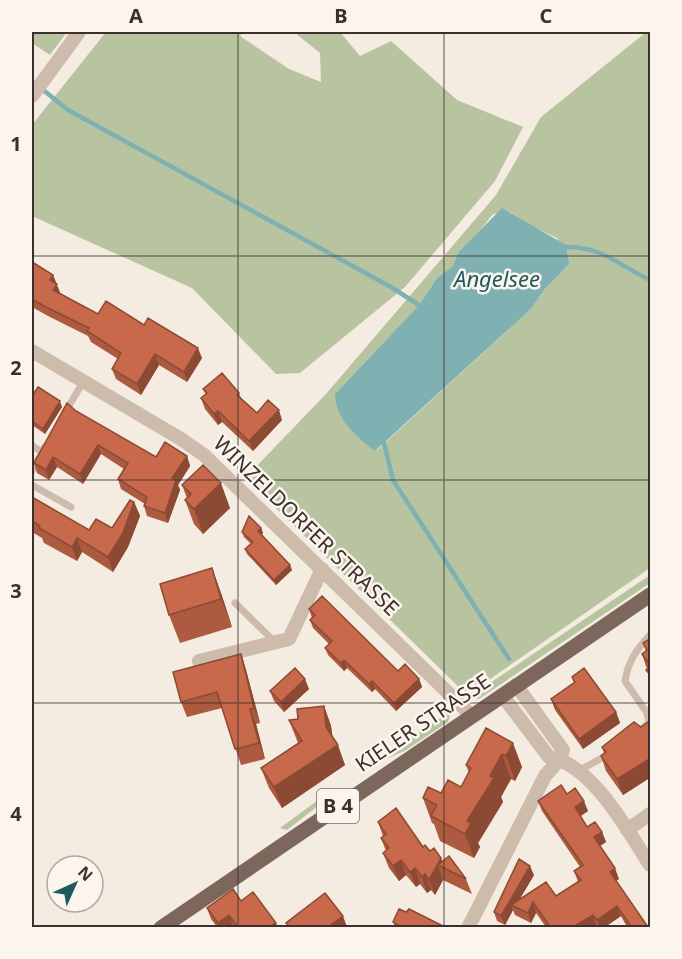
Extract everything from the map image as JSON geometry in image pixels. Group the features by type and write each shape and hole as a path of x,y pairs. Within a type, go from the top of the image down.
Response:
{"main road":[{"name":"KIELER STRASSE","path":"161,927 651,595"}],"street":[{"path":"32,96 79,32"},
{"name":"WINZELDORFER STRASSE","path":"32,351 182,439 204,455 471,716"},
{"path":"199,660 289,639 322,569"},
{"path":"468,927 545,776 560,759 563,750 516,685"},
{"path":"502,695 549,758 560,759 580,770 651,865"},
{"path":"627,830 651,814"}],"lane":[{"path":"59,422 83,382"},
{"path":"32,471 48,442"},
{"path":"32,445 42,452"},
{"path":"32,485 71,507"},
{"path":"235,603 275,642"},
{"path":"640,731 650,723 647,713 625,681 627,668 636,651 651,636"},
{"path":"580,770 602,760 621,745"}],"green space":[{"path":"32,32 67,32 50,55 32,43"},
{"path":"106,32 243,32 240,36 289,69 321,82 320,53 294,32 340,32 360,56 391,41 457,100 523,127 495,181 405,287 300,373 276,374 192,288 32,216 32,125"},
{"path":"650,32 650,568 467,695 245,478 326,394 496,195 541,117 645,33","holes":["510,212 526,223 557,238 569,264 544,290 531,309 376,451 335,394 419,305 437,278 453,266 458,253 471,242 493,214"]},
{"path":"650,575 650,583 479,699 468,698"},
{"path":"452,710 448,722 406,750 363,770"},
{"path":"325,795 328,798 287,830 280,828"}],"water":[{"name":"Angelsee","path":"502,208 566,245 569,264 544,290 531,309 375,451 343,420 335,394 419,305 437,278 453,266 458,253"}],"building":[{"path":"32,262 53,275 50,280 57,284 53,290 98,314 106,301 144,325 148,318 198,348 184,372 155,354 137,384 112,369 121,353 87,331 89,328 32,299"},
{"path":"222,373 239,393 237,395 257,413 268,400 279,410 249,441 218,411 214,414 201,398 207,393 203,389"},
{"path":"38,387 60,401 43,429 32,421 32,396"},
{"path":"67,403 76,411 156,457 165,442 187,456 172,478 176,480 165,513 144,506 147,497 118,479 128,463 98,445 80,474 53,457 46,470 34,463"},
{"path":"203,465 221,483 194,509 185,500 191,494 182,485"},
{"path":"32,497 89,530 96,519 112,528 130,500 134,502 123,533 108,557 77,538 72,547 39,528 40,526 32,521"},
{"path":"249,516 261,528 258,531 290,565 274,580 245,549 253,542 242,532"},
{"path":"212,568 221,599 169,615 160,584"},
{"path":"322,596 398,671 405,664 419,679 394,703 372,681 369,684 344,660 341,663 325,648 332,641 310,620 315,615 309,609"},
{"path":"651,638 651,666 642,654 647,650 643,643"},
{"path":"241,654 254,708 250,709 259,743 235,749 217,692 181,702 173,672"},
{"path":"295,668 305,679 281,702 270,691"},
{"path":"584,668 616,712 579,739 551,699 575,682 572,677"},
{"path":"324,706 326,727 338,745 274,787 261,768 302,741 289,720 298,719 297,709"},
{"path":"651,720 651,758 617,779 601,756 606,752 602,747 634,722 641,727"},
{"path":"486,728 513,743 506,756 502,754 490,776 494,778 467,821 471,823 465,834 431,816 437,805 423,798 428,787 441,793 448,780 461,787 471,768 466,765"},
{"path":"561,785 567,794 575,788 584,801 575,807 587,827 595,822 602,832 594,837 615,868 610,872 648,927 626,927 630,925 617,906 597,920 593,915 573,927 550,927 533,902 528,913 511,905 546,882 556,896 581,880 574,871 583,865 538,801"},
{"path":"396,808 423,847 425,845 430,851 434,848 441,858 429,880 425,874 422,877 415,868 410,872 401,860 393,866 383,853 389,848 381,838 386,834 378,822"},
{"path":"449,856 466,879 438,865"},
{"path":"519,859 530,866 501,916 494,912"},
{"path":"233,889 241,901 253,892 276,923 269,927 238,927 229,915 218,923 207,908"},
{"path":"325,893 343,916 328,927 289,927 286,923"},
{"path":"399,909 406,912 409,909 443,927 401,927 393,922"}],"waterway":[{"path":"32,81 68,110 391,287 419,305"},
{"path":"567,247 591,250 611,258 650,280"},
{"path":"384,443 393,480 509,659"}]}
